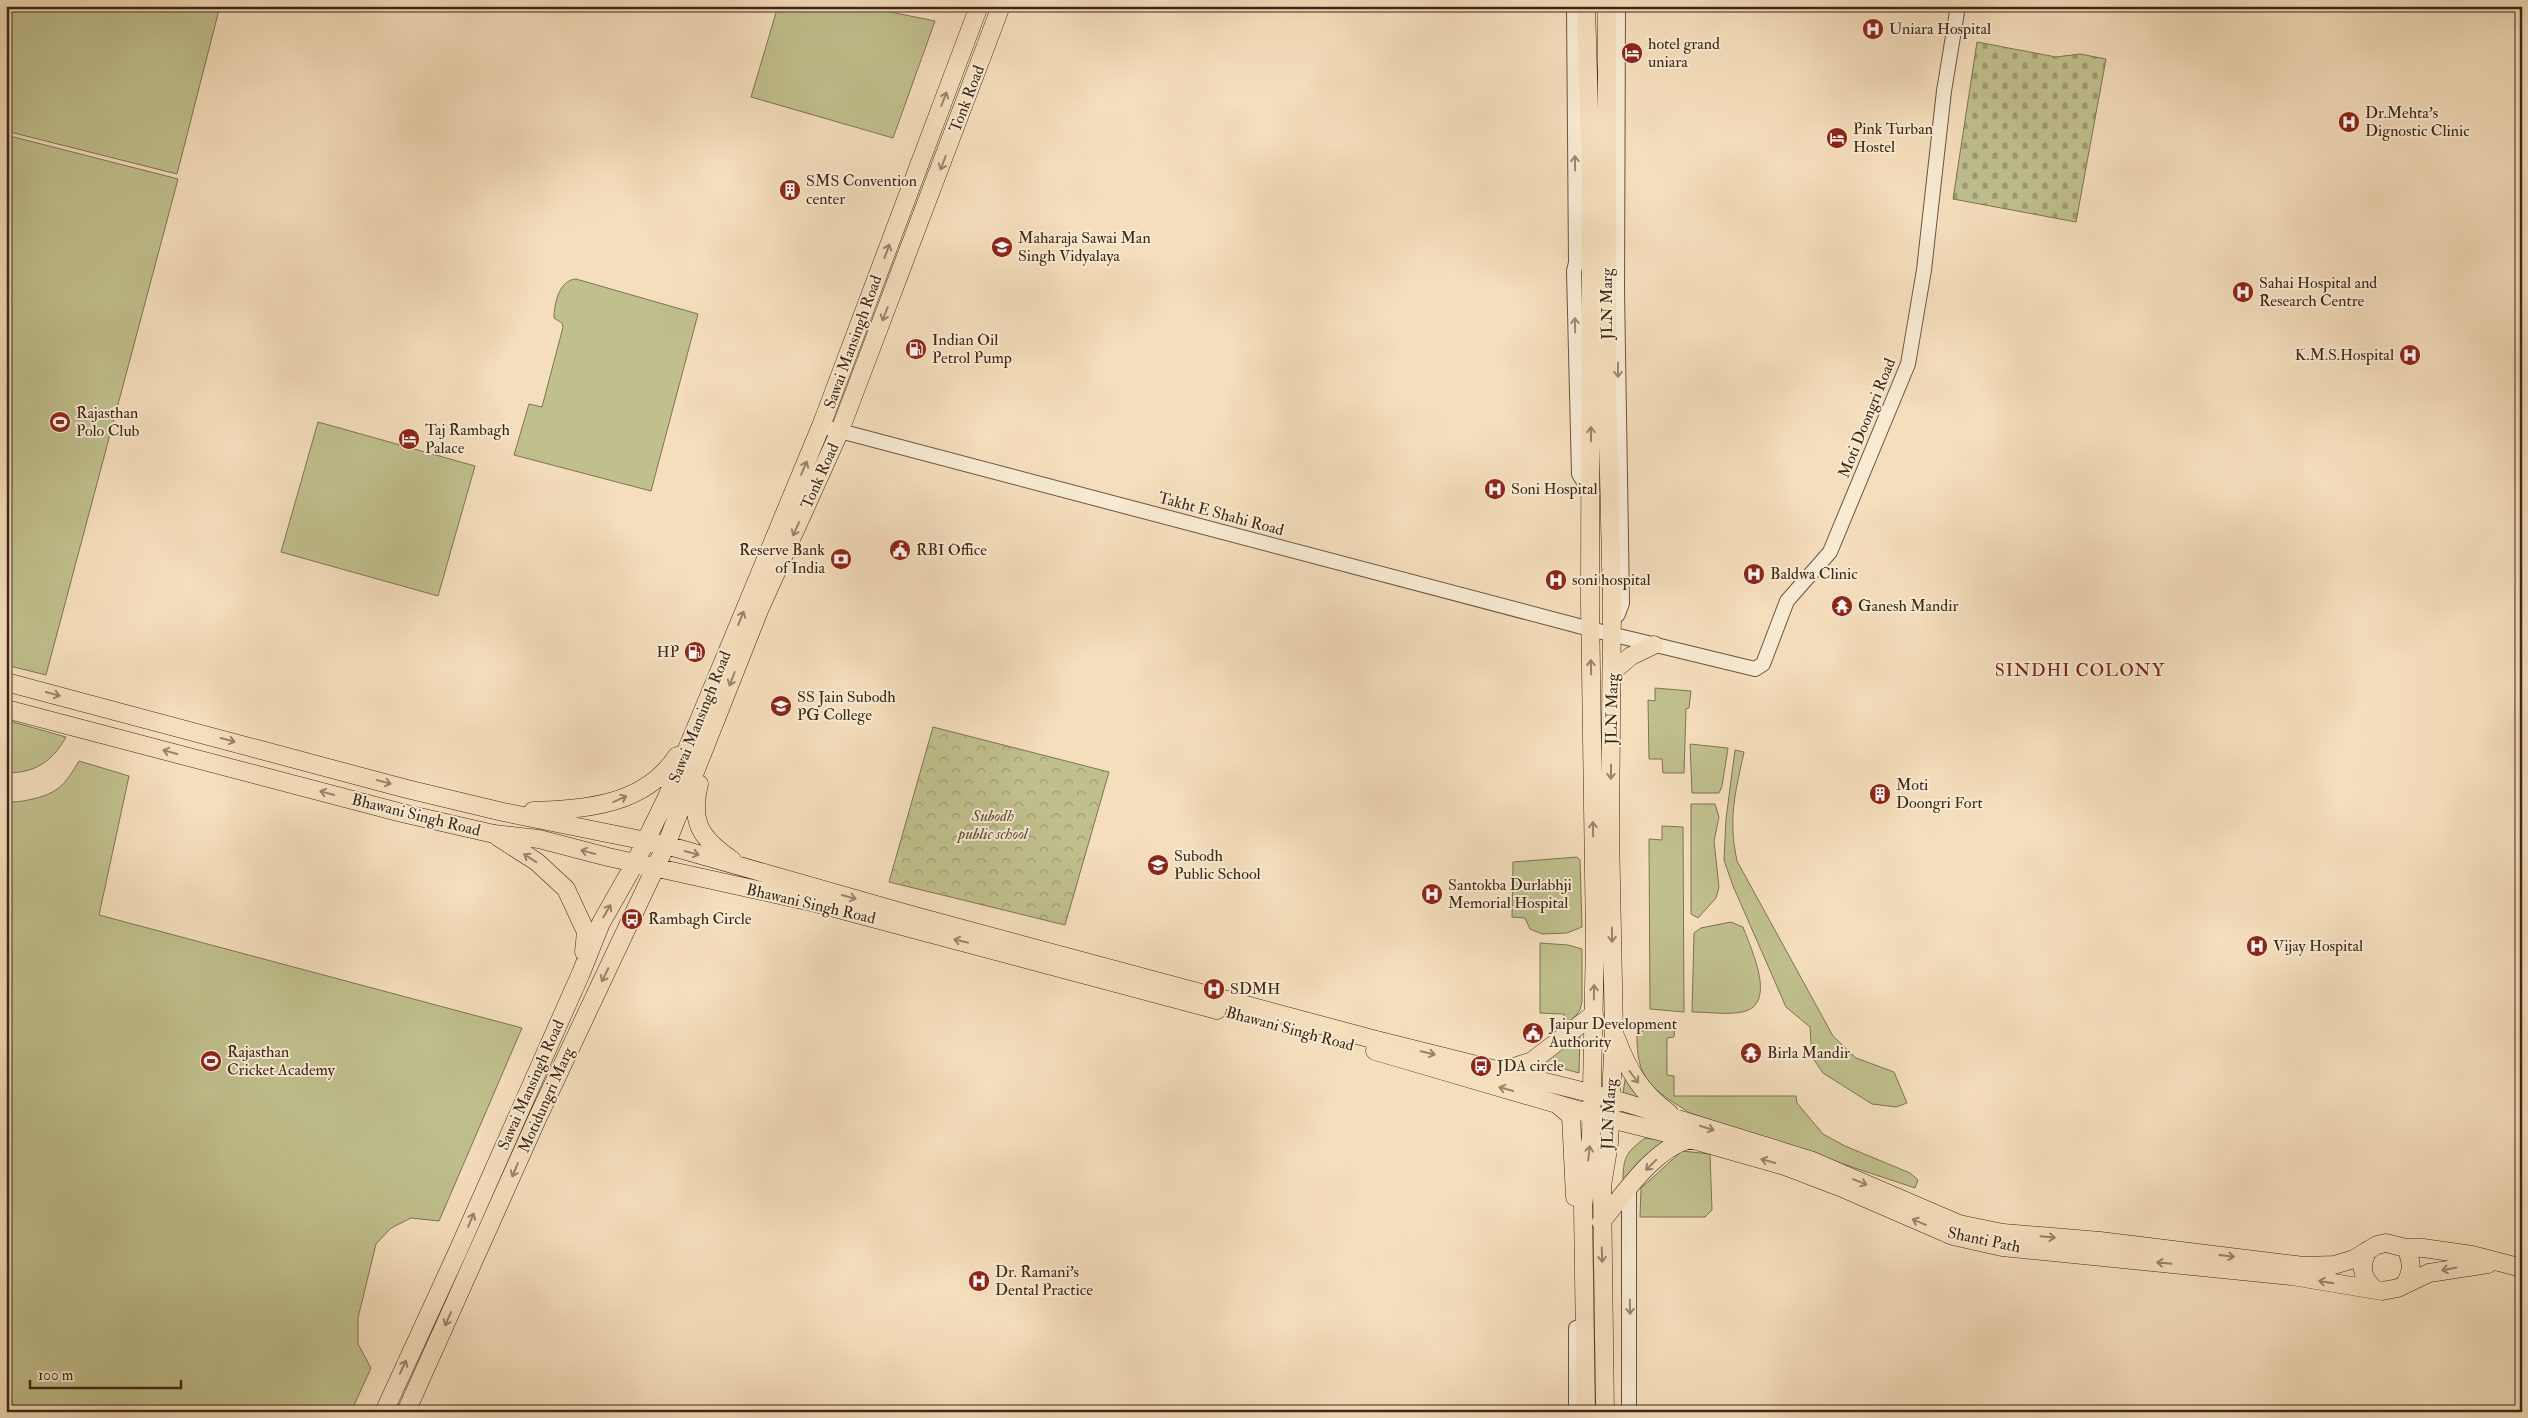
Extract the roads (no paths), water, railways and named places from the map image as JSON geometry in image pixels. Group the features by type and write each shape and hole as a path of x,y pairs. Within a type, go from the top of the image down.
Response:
{"main road":[{"name":"Sawai Mansingh Road","path":"384,1412 457,1253 581,973 600,923 636,863 645,840 704,729 822,426 979,6"},
{"name":"JLN Marg","path":"1586,6 1591,178 1590,629 1594,1014 1591,1114 1583,1207 1580,1277 1586,1412"},
{"name":"JLN Marg","path":"1605,1412 1601,1222 1602,1186 1611,1120 1610,1098 1614,1033 1610,833 1612,628 1607,384 1607,6"},
{"name":"Tonk Road","path":"666,845 704,729 839,433 1001,10"},
{"path":"1612,672 1632,656 1654,645"},
{"path":"6,682 503,812 583,809 620,800 668,770 704,729"},
{"name":"Bhawani Singh Road","path":"6,709 393,810 494,834 540,839 655,868 816,903 1374,1051 1611,1120"},
{"path":"704,729 694,810 710,843 742,866"},
{"name":"Bhawani Singh Road","path":"503,812 666,845 1084,962 1610,1098 1810,1160 1959,1224 1984,1230 2304,1266 2334,1265 2354,1259 2368,1250"},
{"path":"494,834 538,862 566,889 586,932 581,973"},
{"name":"Motidungri Marg","path":"406,1412 537,1119 666,845"},
{"path":"1502,1071 1532,1061 1594,1014"},
{"path":"1614,1033 1629,1070 1644,1090 1676,1118"},
{"path":"1553,1102 1571,1116 1573,1128 1580,1277"},
{"name":"Shanti Path","path":"1611,1120 1690,1139 1785,1166 1961,1238 2002,1246 2292,1276 2374,1289"},
{"path":"1601,1222 1663,1153 1676,1143 1690,1139"},
{"path":"2496,1263 2429,1273 2390,1291 2374,1289 2363,1274 2362,1266 2368,1250 2386,1244 2472,1256 2522,1268"},
{"path":"2405,1284 2411,1273 2411,1265 2406,1248"}],"street":[{"path":"1574,6 1576,263 1574,271 1579,474 1591,493"},
{"path":"1612,628 1622,603 1617,290 1618,6"},
{"name":"Moti Doongri Road","path":"1612,628 1654,645 1744,668 1759,668 1787,601 1830,552 1908,364 1924,270 1944,91 1958,6"},
{"name":"Takht E Shahi Road","path":"822,426 839,433 1590,629 1612,628"},
{"path":"1629,1189 1629,1412"},
{"path":"1576,1412 1580,1277"}],"place":[{"name":"Uniara Hospital","path":"1873,29"},
{"name":"hotel grand uniara","path":"1632,53"},
{"name":"Dr.Mehta's Dignostic Clinic","path":"2349,122"},
{"name":"Pink Turban Hostel","path":"1837,138"},
{"name":"SMS Convention center","path":"790,190"},
{"name":"Maharaja Sawai Man Singh Vidyalaya","path":"1002,247"},
{"name":"Sahai Hospital and Research Centre","path":"2243,292"},
{"name":"Indian Oil Petrol Pump","path":"916,349"},
{"name":"K.M.S.Hospital","path":"2410,355"},
{"name":"Rajasthan Polo Club","path":"60,422"},
{"name":"Taj Rambagh Palace","path":"409,439"},
{"name":"Soni Hospital","path":"1495,489"},
{"name":"RBI Office","path":"900,550"},
{"name":"Reserve Bank of India","path":"841,559"},
{"name":"Baldwa Clinic","path":"1754,574"},
{"name":"soni hospital","path":"1556,580"},
{"name":"Ganesh Mandir","path":"1842,606"},
{"name":"HP","path":"695,652"},
{"name":"SS Jain Subodh PG College","path":"781,706"},
{"name":"Moti Doongri Fort","path":"1880,794"},
{"name":"Subodh Public School","path":"1158,865"},
{"name":"Santokba Durlabhji Memorial Hospital","path":"1432,894"},
{"name":"Rambagh Circle","path":"632,919"},
{"name":"Vijay Hospital","path":"2257,946"},
{"name":"SDMH","path":"1214,989"},
{"name":"Jaipur Development Authority","path":"1533,1033"},
{"name":"Birla Mandir","path":"1751,1053"},
{"name":"Rajasthan Cricket Academy","path":"211,1061"},
{"name":"JDA circle","path":"1481,1066"},
{"name":"Dr. Ramani's Dental Practice","path":"979,1281"}],"district":[{"name":"SINDHI COLONY","path":"2080,670"}],"park label":[{"name":"Subodh public school","path":"993,825"}]}
